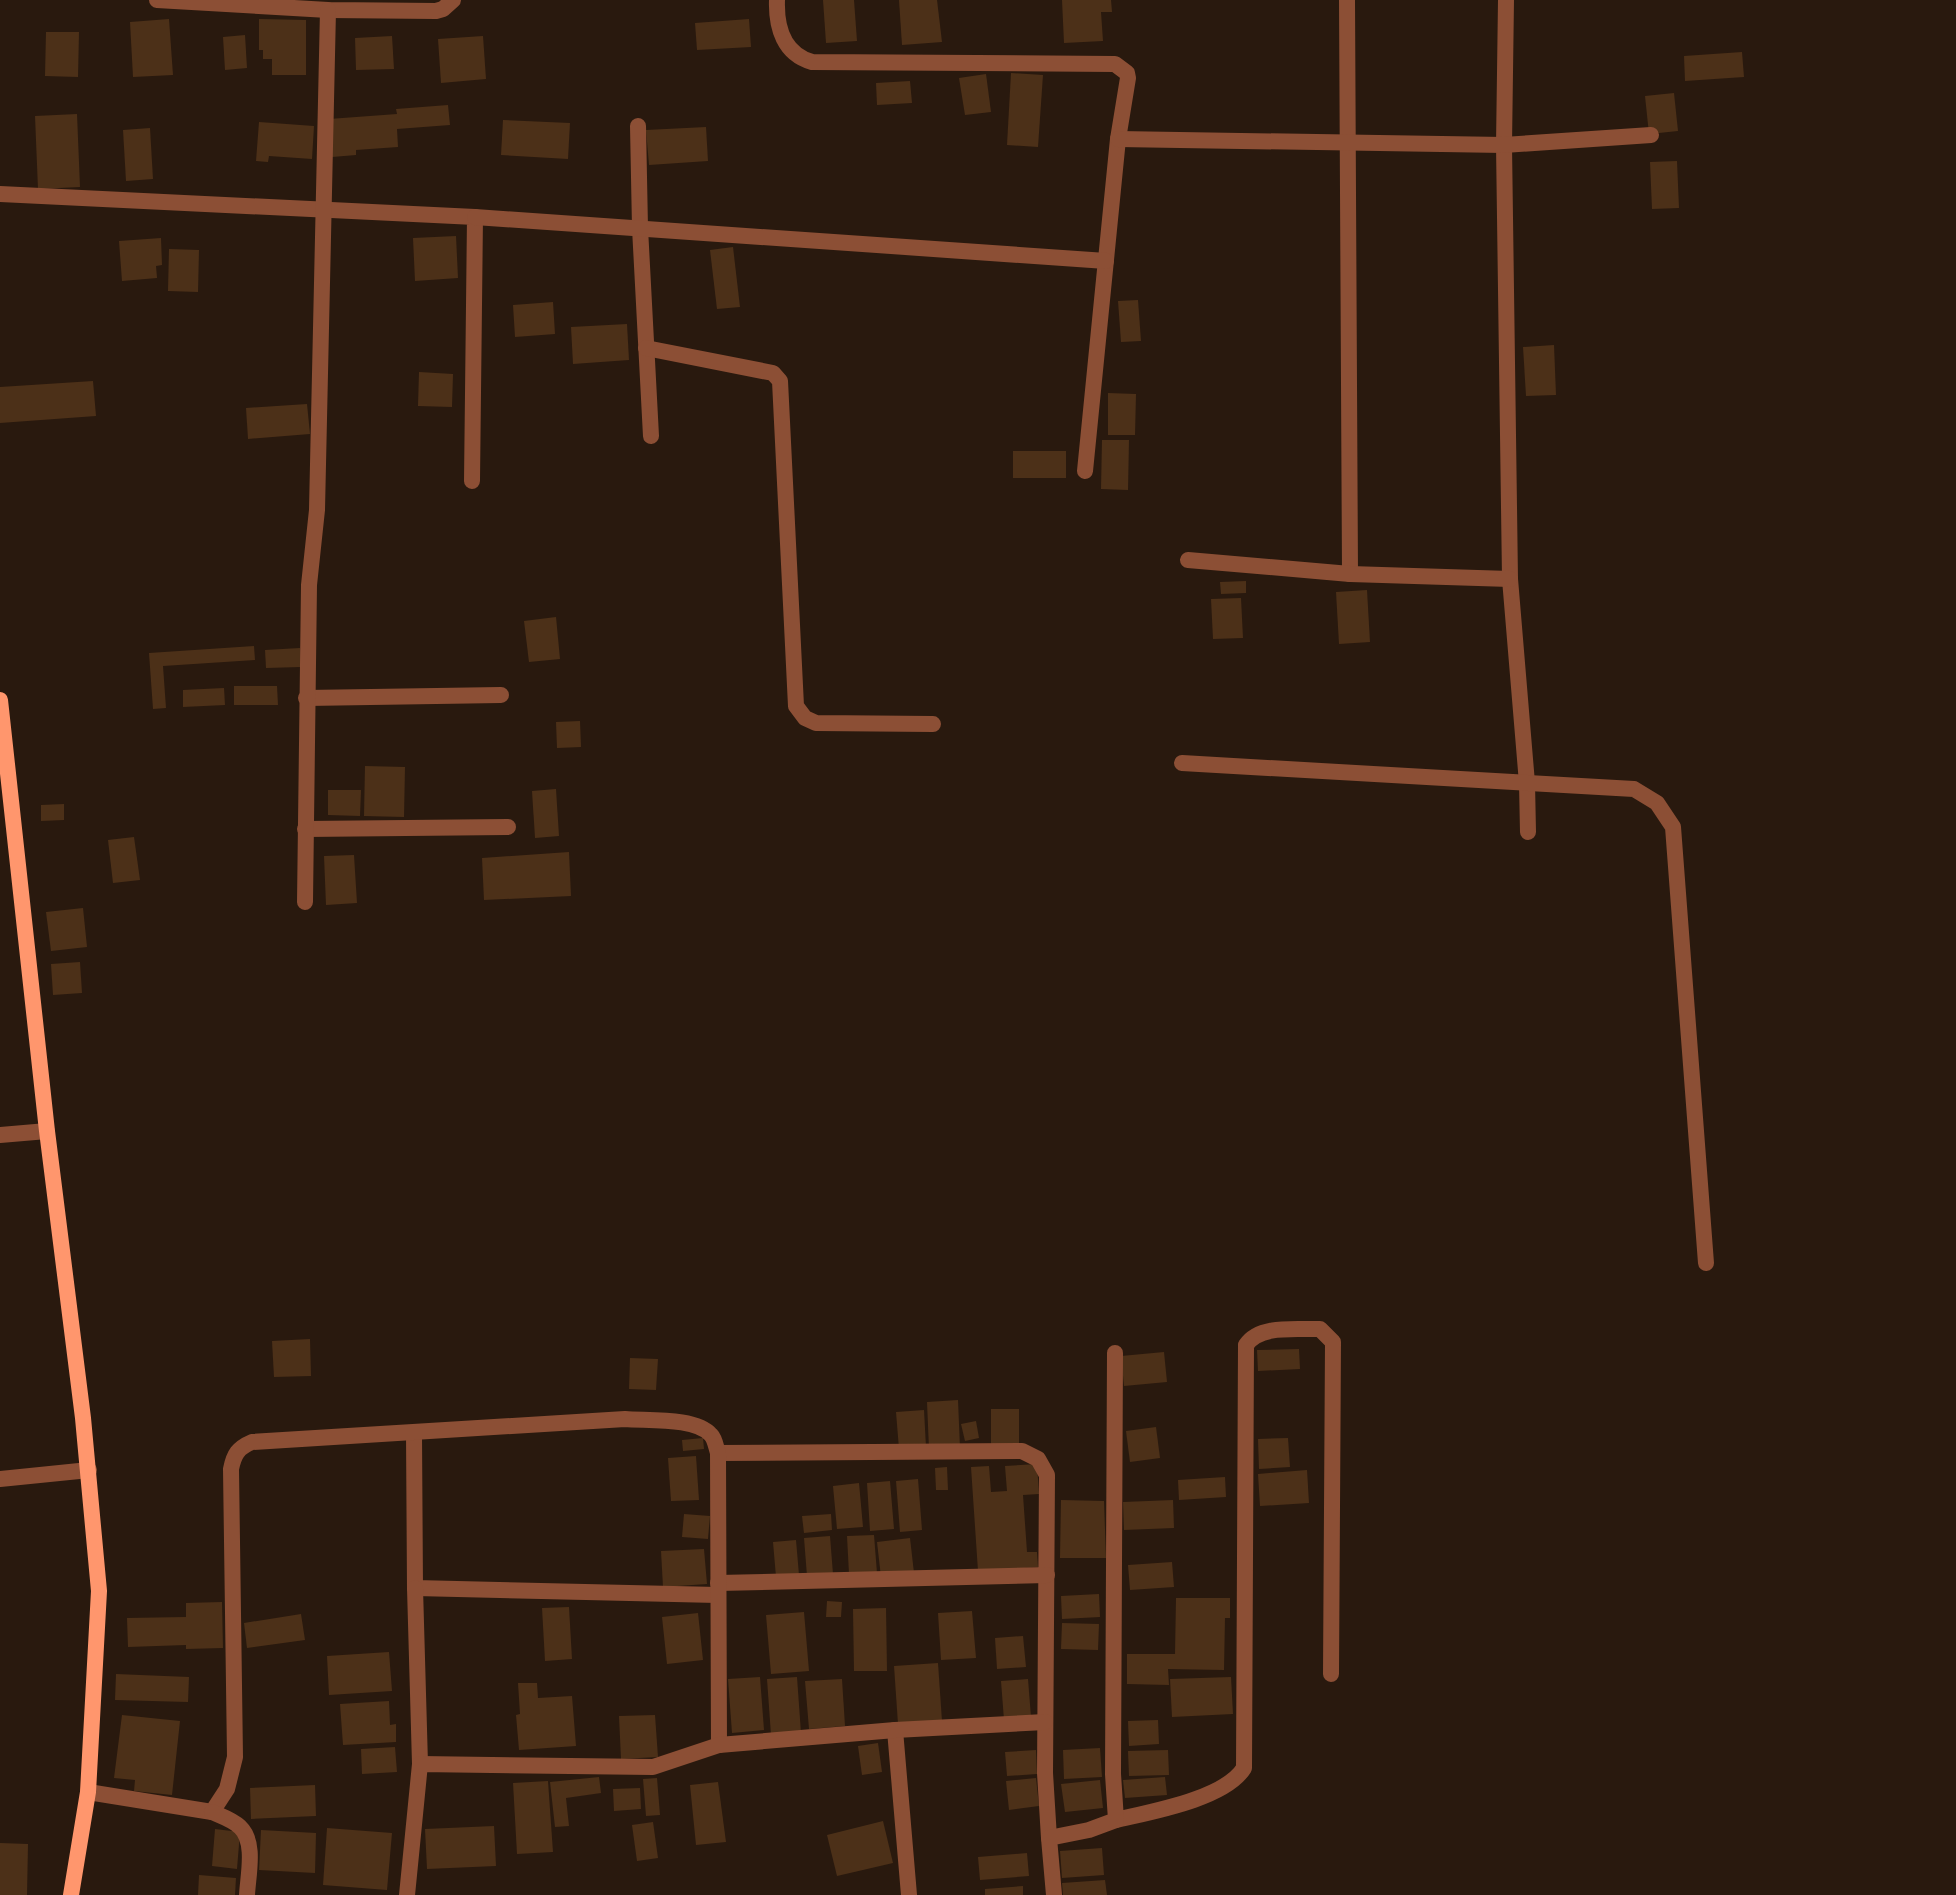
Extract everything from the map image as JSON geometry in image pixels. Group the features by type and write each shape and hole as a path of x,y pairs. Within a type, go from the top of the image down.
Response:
{"main road":[{"path":"0,700 3,759 89,1470 99,1591 88,1792 71,1895"}],"street":[{"path":"157,0 328,10 436,11 453,0"},
{"path":"777,0 780,32 788,48 798,58 812,62 1115,64 1127,73 1085,471"},
{"path":"1347,0 1350,574"},
{"path":"1506,0 1504,145 1510,579 1527,783 1528,832"},
{"path":"305,902 306,698 309,585 317,510 328,10"},
{"path":"638,126 651,436"},
{"path":"1118,139 1504,145 1651,135"},
{"path":"0,194 475,217 1106,261"},
{"path":"472,481 475,217"},
{"path":"646,348 773,373 780,381 796,706 805,718 816,723 933,724"},
{"path":"1188,560 1350,574 1510,579"},
{"path":"306,698 501,695"},
{"path":"1182,763 1634,789 1657,803 1673,827 1706,1263"},
{"path":"305,829 508,827"},
{"path":"0,1135 47,1131"},
{"path":"1049,1838 1174,1807 1232,1782 1244,1768 1246,1345 1252,1336 1262,1332 1320,1329 1333,1342 1331,1674"},
{"path":"1115,1353 1113,1774 1116,1820"},
{"path":"212,1812 227,1789 235,1757 231,1469 234,1455 252,1442 625,1419 700,1427 713,1436 718,1453 719,1745"},
{"path":"407,1895 420,1764 414,1434"},
{"path":"718,1453 1022,1451 1038,1459 1047,1475 1045,1722 1054,1895"},
{"path":"0,1479 89,1470"},
{"path":"415,1588 718,1589 1047,1575"},
{"path":"420,1764 653,1767 719,1745 895,1730 1045,1722"},
{"path":"895,1730 909,1895"},
{"path":"88,1792 212,1812 234,1822 246,1835 249,1856 247,1895"}],"building":[{"path":"823,0 854,0 857,41 826,43"},
{"path":"899,0 937,0 942,42 902,45"},
{"path":"1062,0 1111,0 1112,12 1101,12 1103,41 1064,43"},
{"path":"169,19 173,75 133,77 130,22"},
{"path":"259,19 306,20 306,75 272,75 272,59 263,59 263,50 259,50"},
{"path":"749,19 751,47 697,50 695,23"},
{"path":"46,32 79,32 78,77 45,76"},
{"path":"245,35 247,68 225,70 223,37"},
{"path":"392,36 394,69 356,70 355,38"},
{"path":"483,36 486,79 441,83 438,39"},
{"path":"1742,52 1744,77 1685,81 1684,56"},
{"path":"1011,73 1043,75 1038,147 1007,145"},
{"path":"986,74 991,112 965,115 959,78"},
{"path":"910,81 912,103 877,105 876,83"},
{"path":"1674,93 1678,131 1649,134 1645,96"},
{"path":"448,105 450,125 397,129 398,147 356,150 356,155 332,157 329,119 397,114 396,109"},
{"path":"77,114 80,187 38,189 35,116"},
{"path":"503,120 570,123 568,159 501,155"},
{"path":"259,122 314,126 312,159 269,156 268,162 256,161"},
{"path":"706,127 708,161 649,165 646,130"},
{"path":"150,128 153,179 126,181 123,130"},
{"path":"1677,161 1679,208 1652,209 1650,162"},
{"path":"456,236 458,278 415,281 413,238"},
{"path":"161,238 162,265 156,266 157,278 122,281 119,241"},
{"path":"733,247 740,307 717,309 710,250"},
{"path":"169,249 199,250 198,292 168,291"},
{"path":"1138,300 1141,341 1121,342 1118,301"},
{"path":"553,302 555,334 515,337 513,305"},
{"path":"627,324 629,360 573,364 571,327"},
{"path":"1554,345 1556,395 1526,396 1523,347"},
{"path":"419,372 453,374 452,407 418,406"},
{"path":"93,381 96,416 0,423 0,387"},
{"path":"1108,393 1136,394 1135,435 1108,435"},
{"path":"307,404 310,434 248,439 246,408"},
{"path":"1102,440 1129,440 1128,490 1101,489"},
{"path":"1013,451 1066,451 1066,478 1013,478"},
{"path":"1246,581 1246,593 1221,594 1220,582"},
{"path":"1367,590 1370,642 1339,644 1336,592"},
{"path":"1241,598 1243,638 1213,639 1211,599"},
{"path":"556,617 560,659 529,662 524,621"},
{"path":"254,646 255,660 163,666 166,708 153,709 149,653"},
{"path":"300,648 301,667 266,668 265,650"},
{"path":"234,686 277,686 278,705 234,705"},
{"path":"224,688 225,705 183,707 183,690"},
{"path":"580,721 581,747 557,748 556,722"},
{"path":"365,766 405,767 404,817 364,816"},
{"path":"556,789 559,836 535,838 532,791"},
{"path":"328,790 361,790 360,816 328,815"},
{"path":"64,804 64,820 41,821 41,805"},
{"path":"134,837 140,880 113,883 108,840"},
{"path":"569,852 571,896 484,900 482,858"},
{"path":"354,855 357,903 326,905 324,856"},
{"path":"83,908 87,947 51,951 46,912"},
{"path":"80,962 82,993 53,995 51,964"},
{"path":"310,1339 311,1376 274,1377 272,1341"},
{"path":"1299,1349 1300,1369 1258,1371 1257,1350"},
{"path":"1164,1352 1167,1382 1124,1386 1121,1356"},
{"path":"630,1358 658,1359 656,1390 629,1389"},
{"path":"958,1400 960,1448 929,1449 927,1402"},
{"path":"991,1409 1019,1409 1019,1448 991,1448"},
{"path":"924,1410 926,1447 899,1449 896,1412"},
{"path":"976,1421 979,1438 965,1441 961,1424"},
{"path":"1156,1427 1160,1458 1130,1462 1126,1431"},
{"path":"703,1438 704,1449 683,1451 682,1440"},
{"path":"1288,1438 1290,1467 1259,1469 1258,1439"},
{"path":"696,1456 699,1500 671,1501 668,1458"},
{"path":"1037,1464 1039,1494 1023,1495 1027,1552 1037,1552 1038,1567 978,1571 971,1467 989,1466 991,1492 1007,1491 1005,1466"},
{"path":"947,1467 948,1490 936,1490 935,1468"},
{"path":"1307,1470 1309,1503 1260,1506 1258,1474"},
{"path":"1225,1477 1226,1497 1179,1500 1178,1480"},
{"path":"918,1479 922,1530 900,1532 896,1481"},
{"path":"890,1481 894,1529 870,1531 867,1483"},
{"path":"859,1483 863,1527 837,1529 833,1486"},
{"path":"1061,1500 1104,1501 1106,1558 1060,1558"},
{"path":"1173,1500 1174,1528 1124,1530 1123,1502"},
{"path":"684,1514 710,1516 708,1539 682,1537"},
{"path":"831,1514 832,1530 804,1533 802,1516"},
{"path":"874,1535 877,1573 849,1574 847,1536"},
{"path":"830,1536 833,1574 807,1576 804,1538"},
{"path":"910,1538 914,1573 881,1577 877,1542"},
{"path":"796,1540 799,1575 776,1577 773,1542"},
{"path":"704,1549 707,1584 663,1587 661,1551"},
{"path":"1172,1562 1174,1587 1130,1590 1128,1565"},
{"path":"1099,1594 1100,1617 1062,1619 1061,1596"},
{"path":"1176,1598 1230,1598 1230,1618 1225,1618 1224,1670 1168,1669 1169,1685 1127,1684 1127,1654 1175,1654"},
{"path":"827,1601 842,1602 841,1617 826,1617"},
{"path":"222,1602 223,1648 186,1649 186,1645 128,1647 127,1618 186,1617 186,1603"},
{"path":"569,1607 572,1659 545,1661 542,1608"},
{"path":"886,1608 887,1671 854,1671 853,1609"},
{"path":"972,1611 976,1658 941,1660 938,1613"},
{"path":"804,1612 809,1671 771,1674 766,1615"},
{"path":"698,1613 703,1660 667,1664 662,1617"},
{"path":"301,1614 305,1640 247,1648 244,1623"},
{"path":"1062,1623 1099,1624 1098,1650 1061,1649"},
{"path":"1023,1636 1026,1667 997,1669 995,1638"},
{"path":"389,1652 392,1691 329,1695 327,1656"},
{"path":"938,1663 942,1721 898,1724 894,1666"},
{"path":"116,1674 189,1677 188,1702 115,1700"},
{"path":"760,1677 764,1730 732,1733 728,1679"},
{"path":"797,1677 801,1733 771,1735 767,1679"},
{"path":"1231,1677 1233,1714 1172,1717 1170,1679"},
{"path":"842,1679 845,1726 809,1729 805,1681"},
{"path":"1028,1679 1031,1717 1004,1720 1001,1681"},
{"path":"518,1683 537,1683 538,1698 572,1696 576,1746 519,1750 516,1715 520,1714"},
{"path":"389,1701 390,1725 396,1724 396,1742 343,1745 340,1704"},
{"path":"122,1715 180,1721 172,1795 134,1791 135,1780 114,1778"},
{"path":"655,1715 658,1757 621,1759 619,1716"},
{"path":"1158,1720 1159,1744 1129,1746 1128,1721"},
{"path":"878,1743 882,1772 862,1775 858,1746"},
{"path":"395,1747 397,1772 362,1774 361,1749"},
{"path":"1100,1748 1102,1777 1064,1779 1063,1750"},
{"path":"1036,1750 1037,1774 1007,1776 1005,1752"},
{"path":"1168,1750 1169,1775 1129,1776 1128,1751"},
{"path":"599,1777 601,1793 566,1798 569,1826 555,1827 550,1782"},
{"path":"1165,1777 1167,1795 1125,1798 1123,1780"},
{"path":"657,1778 660,1815 646,1816 643,1779"},
{"path":"1036,1778 1039,1806 1009,1810 1006,1781"},
{"path":"1100,1780 1103,1808 1065,1812 1061,1784"},
{"path":"548,1781 553,1852 517,1854 513,1783"},
{"path":"718,1782 726,1842 696,1845 690,1785"},
{"path":"315,1785 316,1816 251,1819 250,1788"},
{"path":"640,1788 641,1809 614,1811 613,1789"},
{"path":"883,1821 893,1863 837,1876 827,1835"},
{"path":"653,1822 658,1858 637,1861 632,1825"},
{"path":"494,1826 496,1866 427,1869 425,1829"},
{"path":"327,1828 392,1833 387,1890 323,1885"},
{"path":"215,1829 240,1832 237,1869 212,1866"},
{"path":"261,1830 316,1833 315,1873 259,1870"},
{"path":"0,1843 28,1844 27,1895 0,1895"},
{"path":"1102,1848 1104,1875 1062,1878 1060,1851"},
{"path":"1027,1853 1029,1876 980,1880 978,1857"},
{"path":"199,1875 236,1878 235,1895 198,1895"},
{"path":"1105,1880 1107,1895 1063,1895 1062,1883"},
{"path":"1023,1886 1023,1895 985,1895 985,1889"}]}
